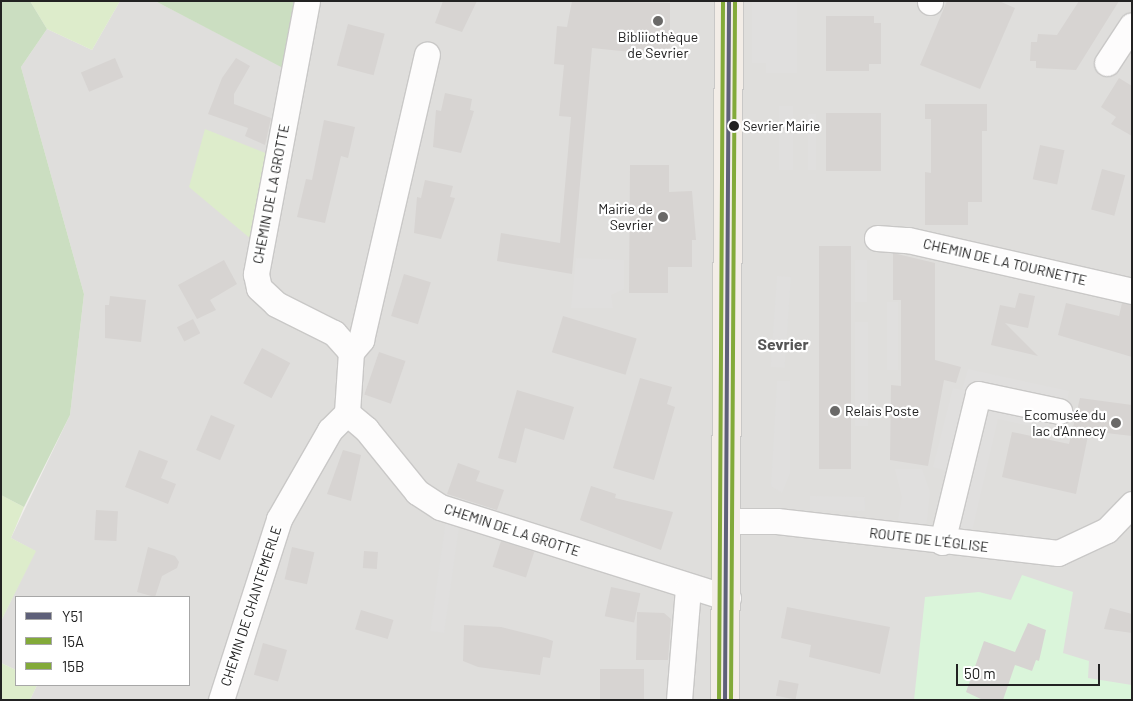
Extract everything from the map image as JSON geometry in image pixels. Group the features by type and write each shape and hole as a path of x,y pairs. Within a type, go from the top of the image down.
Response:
{"main road":[{"path":"725,700 728,598 729,1"}],"street":[{"name":"CHEMIN DE LA GROTTE","path":"307,1 256,274 259,288 276,304 334,333 351,352"},
{"path":"1107,64 1132,25"},
{"path":"347,413 351,352 361,340 427,55"},
{"name":"CHEMIN DE LA TOURNETTE","path":"877,238 908,240 1132,290"},
{"path":"942,542 978,394 1059,411"},
{"name":"CHEMIN DE LA GROTTE","path":"347,413 366,429 417,492 440,507 688,587 728,598"},
{"name":"CHEMIN DE CHANTEMERLE","path":"221,700 279,519 330,430 347,413"},
{"name":"ROUTE DE L'ÉGLISE","path":"728,521 777,522 1058,554 1107,530 1128,515"},
{"path":"679,700 688,587"}],"shaded area":[{"path":"120,1 155,1 283,67 300,1 1132,1 1132,700 30,700 37,686 190,686 190,596 15,596 15,670 1,663 1,621 35,551 11,538 70,415 84,294 21,67 47,29 92,50"},
{"path":"752,1 797,1 797,73 766,73 766,63 752,63"},
{"path":"779,106 793,106 793,170 779,170"},
{"path":"808,114 816,114 816,170 808,170"},
{"path":"576,258 624,260 624,289 611,295 613,308 571,308"},
{"path":"855,260 867,260 867,302 855,302"},
{"path":"777,276 791,277 785,368 771,367"},
{"path":"887,302 898,302 898,370 887,370"},
{"path":"855,322 868,322 868,426 855,426"},
{"path":"968,369 1069,391 1061,433 998,419 972,531 946,525 958,474 933,467 953,388 962,390"},
{"path":"777,381 790,381 790,473 782,493 771,486"},
{"path":"895,469 922,469 930,492 926,529 897,526 902,497"},
{"path":"810,496 865,497 865,511 810,510"},
{"path":"446,519 460,521 444,633 430,631"}],"green space":[{"path":"1,1 30,1 47,29 21,67 84,294 70,415 24,507 1,495"},
{"path":"30,1 120,1 92,50 47,29"},
{"path":"155,1 300,1 283,68"},
{"path":"205,129 273,156 257,244 189,187"},
{"path":"1,495 24,507 11,538 36,551 1,621"},
{"path":"1022,575 1073,592 1063,653 1089,661 1088,678 1132,685 1132,700 914,700 925,597 979,592 1011,600"},
{"path":"1,663 15,670 15,686 37,686 30,700 1,700"}],"building":[{"path":"443,1 477,1 462,32 435,23"},
{"path":"572,1 670,3 670,56 592,48 572,274 497,261 501,233 560,243 571,117 559,116 564,65 554,64 557,26 567,27"},
{"path":"947,1 999,1 1015,8 980,89 920,65"},
{"path":"1079,1 1119,1 1076,70 1036,68 1036,61 1030,61 1031,42 1037,42 1038,34 1057,35"},
{"path":"826,16 874,16 874,23 881,23 881,64 869,64 869,71 826,71"},
{"path":"348,24 385,34 374,75 337,66"},
{"path":"115,58 123,77 89,92 81,72"},
{"path":"236,58 250,66 234,94 234,104 271,118 265,145 245,136 248,128 208,114 222,78"},
{"path":"1119,78 1132,86 1132,136 1111,124 1116,117 1101,107"},
{"path":"445,93 472,99 470,110 474,111 461,153 433,147 436,110 441,111"},
{"path":"925,104 987,104 987,131 982,131 982,202 968,202 968,225 925,225 925,172 931,173 931,119 925,119"},
{"path":"826,113 881,113 881,171 826,171"},
{"path":"324,120 355,127 348,158 341,156 325,223 297,217 306,179 312,180"},
{"path":"1040,145 1064,150 1057,184 1033,179"},
{"path":"630,165 669,165 669,192 692,191 696,240 692,240 692,267 668,267 668,293 629,293"},
{"path":"1102,169 1125,175 1114,216 1091,210"},
{"path":"425,180 453,186 450,197 455,198 441,239 414,233 417,197 421,198"},
{"path":"819,246 851,246 851,469 819,469"},
{"path":"893,253 935,263 935,360 961,367 956,383 944,380 928,466 890,460 891,385 901,386 901,300 893,300"},
{"path":"224,260 237,284 210,300 216,310 197,319 178,285"},
{"path":"404,274 431,282 418,324 391,316"},
{"path":"1019,293 1035,296 1028,328 1005,323 1038,356 991,345 1000,305 1015,308"},
{"path":"110,296 146,300 141,342 105,338 105,305 109,305"},
{"path":"1066,303 1119,316 1122,303 1132,305 1132,357 1058,335"},
{"path":"563,316 637,339 626,375 552,352"},
{"path":"193,319 200,333 184,341 177,327"},
{"path":"262,348 290,363 271,398 243,383"},
{"path":"379,352 405,361 391,404 364,395"},
{"path":"640,378 672,387 667,404 675,407 654,480 613,468"},
{"path":"517,390 574,407 564,440 525,428 516,463 498,458"},
{"path":"1080,398 1132,405 1132,436 1089,431 1076,494 1002,477 1012,432 1069,444"},
{"path":"211,415 235,425 220,460 196,450"},
{"path":"139,450 168,461 161,478 176,484 168,504 125,487"},
{"path":"343,450 361,455 351,501 327,494"},
{"path":"458,463 480,471 476,481 504,490 497,510 447,494"},
{"path":"591,486 616,494 615,498 673,512 661,550 580,520"},
{"path":"96,510 118,511 116,541 94,540"},
{"path":"501,541 534,552 526,577 493,567"},
{"path":"148,547 175,556 179,562 177,568 162,576 155,596 137,592"},
{"path":"292,547 314,552 307,584 285,579"},
{"path":"364,551 378,552 377,569 363,568"},
{"path":"611,587 640,593 634,623 605,616"},
{"path":"787,607 890,627 880,674 809,657 811,645 781,638"},
{"path":"1110,608 1132,614 1132,633 1104,629"},
{"path":"361,610 394,620 388,639 355,629"},
{"path":"637,612 664,613 671,619 668,660 636,660"},
{"path":"1028,623 1046,630 1039,661 1036,660 1032,671 1015,665 1003,700 983,700 966,692 984,641 1015,652"},
{"path":"464,625 501,627 553,641 550,658 543,657 540,675 478,667 463,661"},
{"path":"263,643 287,650 278,682 254,675"},
{"path":"600,669 644,669 644,700 600,700"},
{"path":"779,680 799,684 796,700 776,696"}],"transit line":[{"name":"15B","path":"719,700 723,1"},
{"name":"Y51","path":"725,700 729,1"},
{"name":"15A","path":"731,700 735,1"}],"place":[{"name":"Bibliiothèque de Sevrier","path":"658,21"},
{"name":"Sevrier Mairie","path":"734,126"},
{"name":"Mairie de Sevrier","path":"663,217"},
{"name":"Relais Poste","path":"835,411"},
{"name":"Ecomusée du lac d'Annecy","path":"1116,423"}],"district":[{"name":"Sevrier","path":"783,344"}]}
